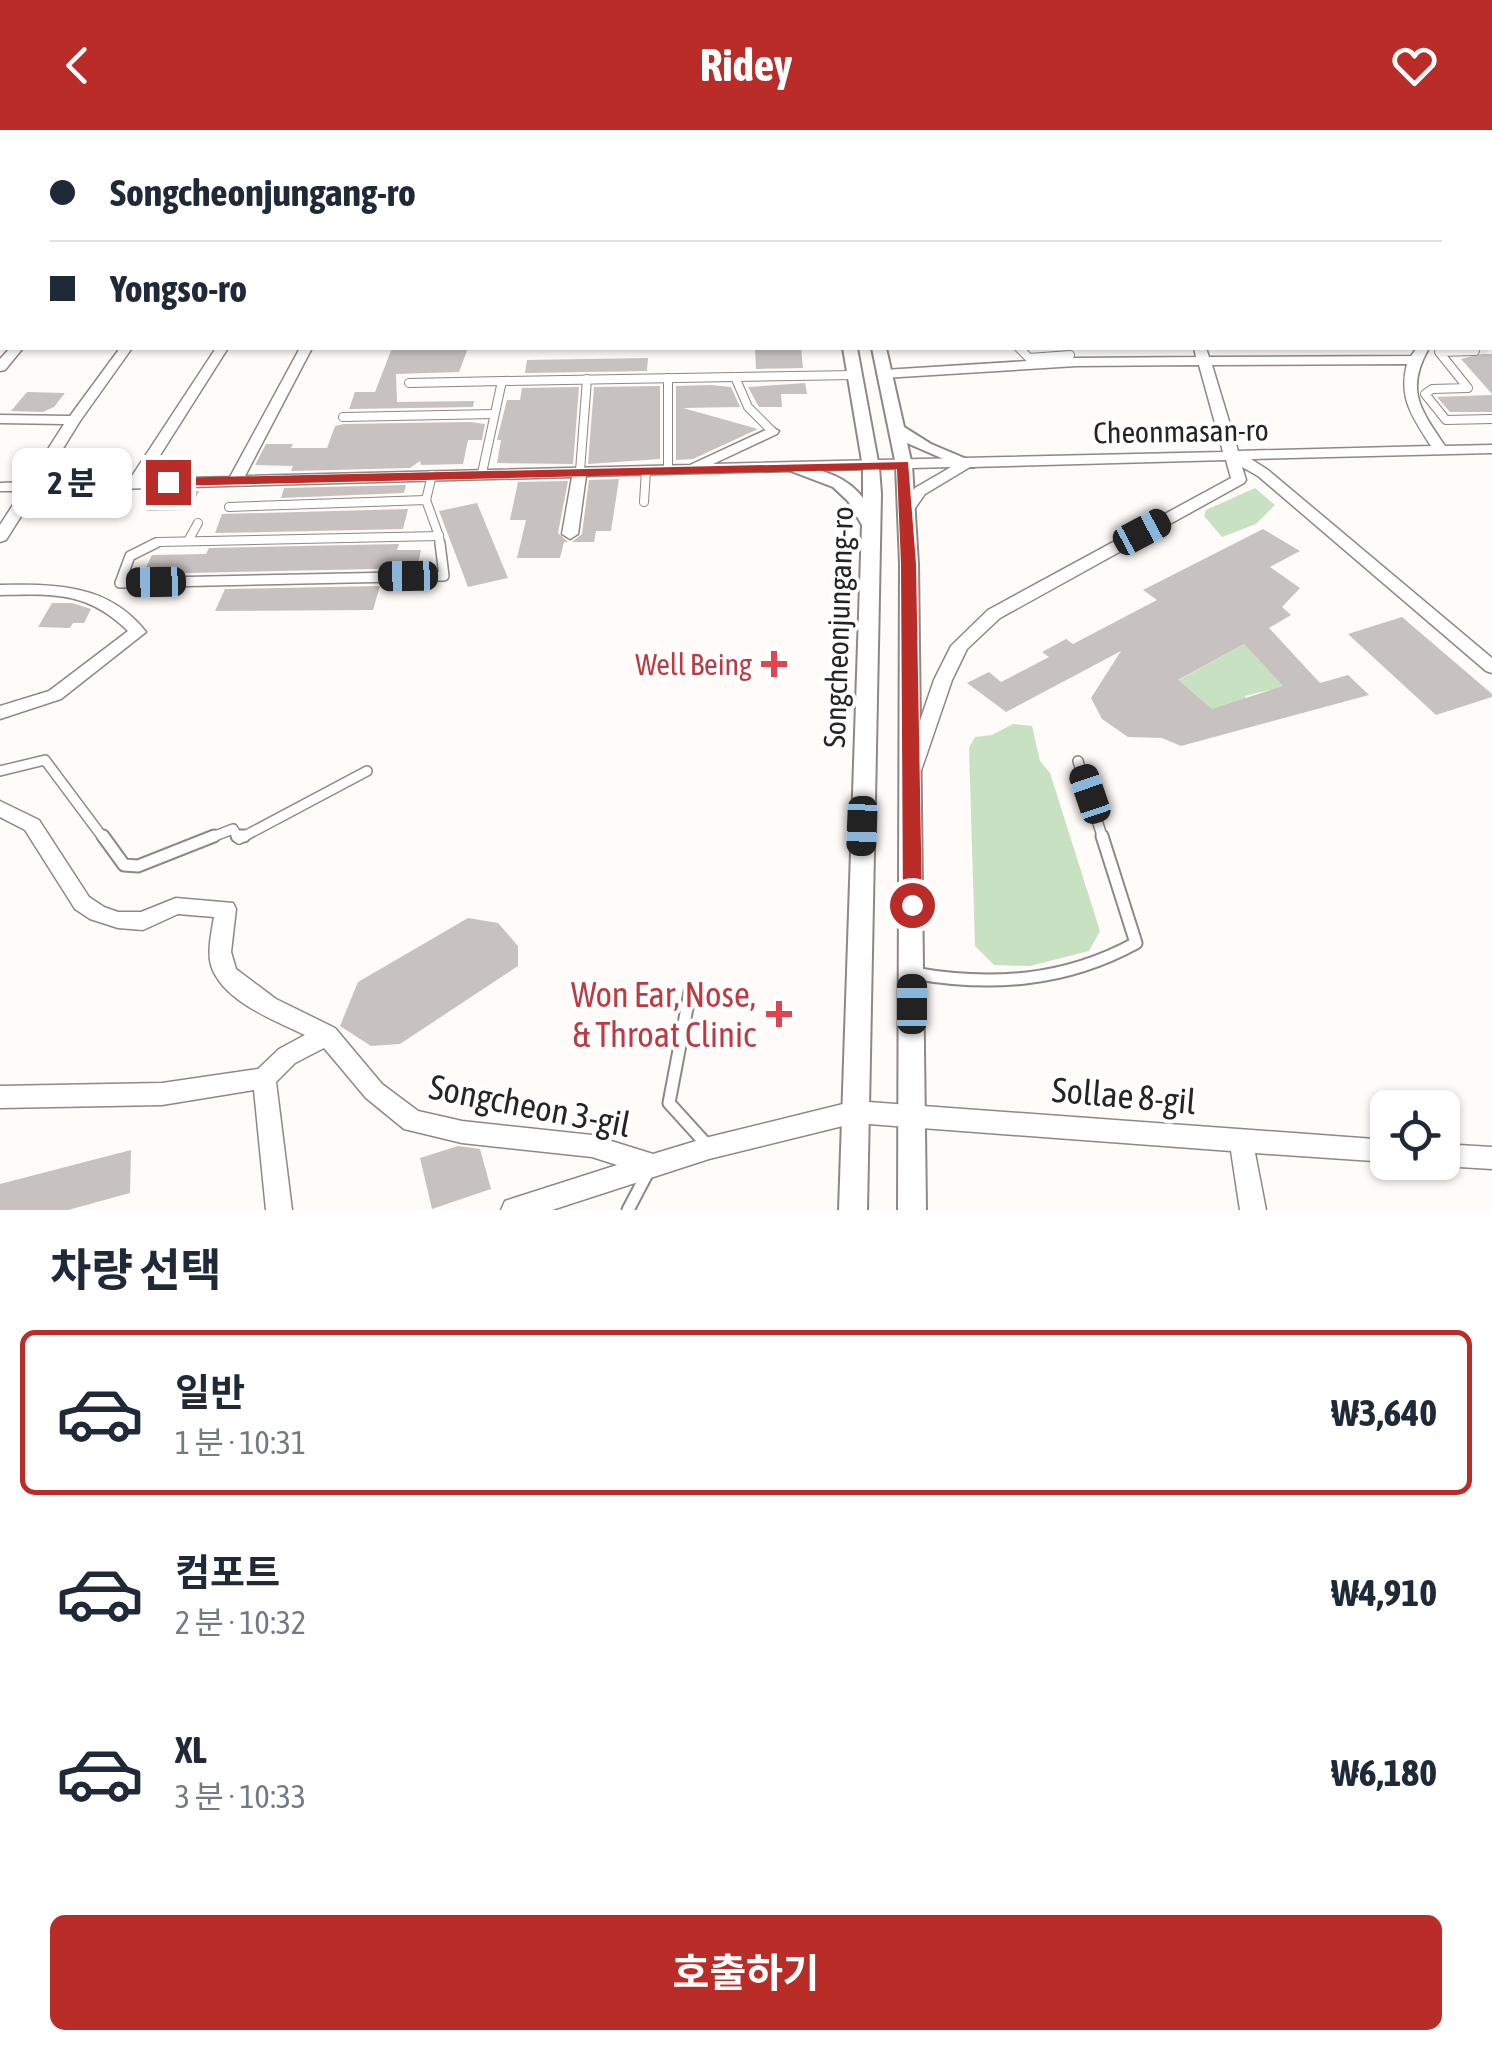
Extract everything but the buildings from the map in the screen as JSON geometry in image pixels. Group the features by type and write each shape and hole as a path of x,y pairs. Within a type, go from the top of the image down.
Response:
{"street":[{"path":"0,538 30,486 125,350"},
{"path":"134,483 221,350"},
{"path":"235,480 305,350"},
{"name":"Songcheonjungang-ro","path":"850,350 872,466 852,1210"},
{"path":"879,350 904,465 906,511 912,770 912,1210"},
{"path":"884,374 1071,355 1419,354 1406,387 1411,403 1441,451"},
{"path":"912,770 942,680 960,646 994,614 1239,480 1203,355"},
{"path":"0,420 74,420"},
{"path":"896,429 934,452 968,463"},
{"path":"691,470 772,431"},
{"name":"Cheonmasan-ro","path":"0,486 1492,449"},
{"path":"1235,457 1263,474 1492,667"},
{"path":"906,511 920,491 968,463"},
{"path":"790,468 829,478 854,492 871,526"},
{"path":"570,534 580,471"},
{"path":"0,590 76,589 123,616 138,632 55,694 0,713"},
{"path":"0,808 32,824 82,903 97,913 118,920 144,921 176,906 226,910 222,966 230,978 251,994 327,1035"},
{"path":"0,1096 162,1094 264,1078 287,1056 327,1035"},
{"name":"Songcheon 3-gil","path":"327,1035 374,1091 412,1121 462,1132 592,1146 651,1166"},
{"path":"264,1078 278,1210"},
{"name":"Sollae 8-gil","path":"854,1112 912,1113 1370,1149"},
{"name":"Songcheon 3-gil","path":"514,1210 709,1148 854,1112"},
{"path":"1241,1140 1252,1210"},
{"path":"1460,1156 1492,1158"}],"lane":[{"path":"1020,350 1029,358 1071,355"},
{"path":"1474,350 1439,352 1468,388 1432,389 1425,394 1446,420 1492,419"},
{"path":"408,383 735,376 824,379 856,375"},
{"path":"735,376 736,387 748,406 772,431"},
{"path":"668,378 668,470"},
{"path":"580,471 588,379"},
{"path":"482,473 502,382"},
{"path":"1411,403 1431,401"},
{"path":"342,416 494,414"},
{"path":"644,502 646,470"},
{"path":"432,475 426,500 438,536 444,576 120,583 130,556 158,542 438,536"},
{"path":"229,507 426,500"},
{"path":"188,542 198,523"},
{"path":"0,772 45,760 124,864 138,866 234,829 239,839 367,771"},
{"path":"913,972 938,978 1037,979 1110,960 1136,943 1078,762"},
{"path":"690,992 669,1103 709,1148"},
{"path":"628,1210 651,1166"}],"green space":[{"path":"1255,488 1275,505 1256,524 1222,537 1204,516 1206,510"},
{"path":"1244,644 1288,691 1274,694 1269,690 1245,696 1247,700 1185,716 1159,691"},
{"path":"1013,724 1032,726 1040,761 1050,773 1100,931 1089,951 1030,966 994,965 975,946 969,748 975,737 992,735"}],"place":[{"name":"Well Being","path":"774,664"},
{"name":"Won Ear, Nose, & Throat Clinic","path":"779,1014"}],"route":[{"path":"168,482 904,465 909,564 912,905"}]}
